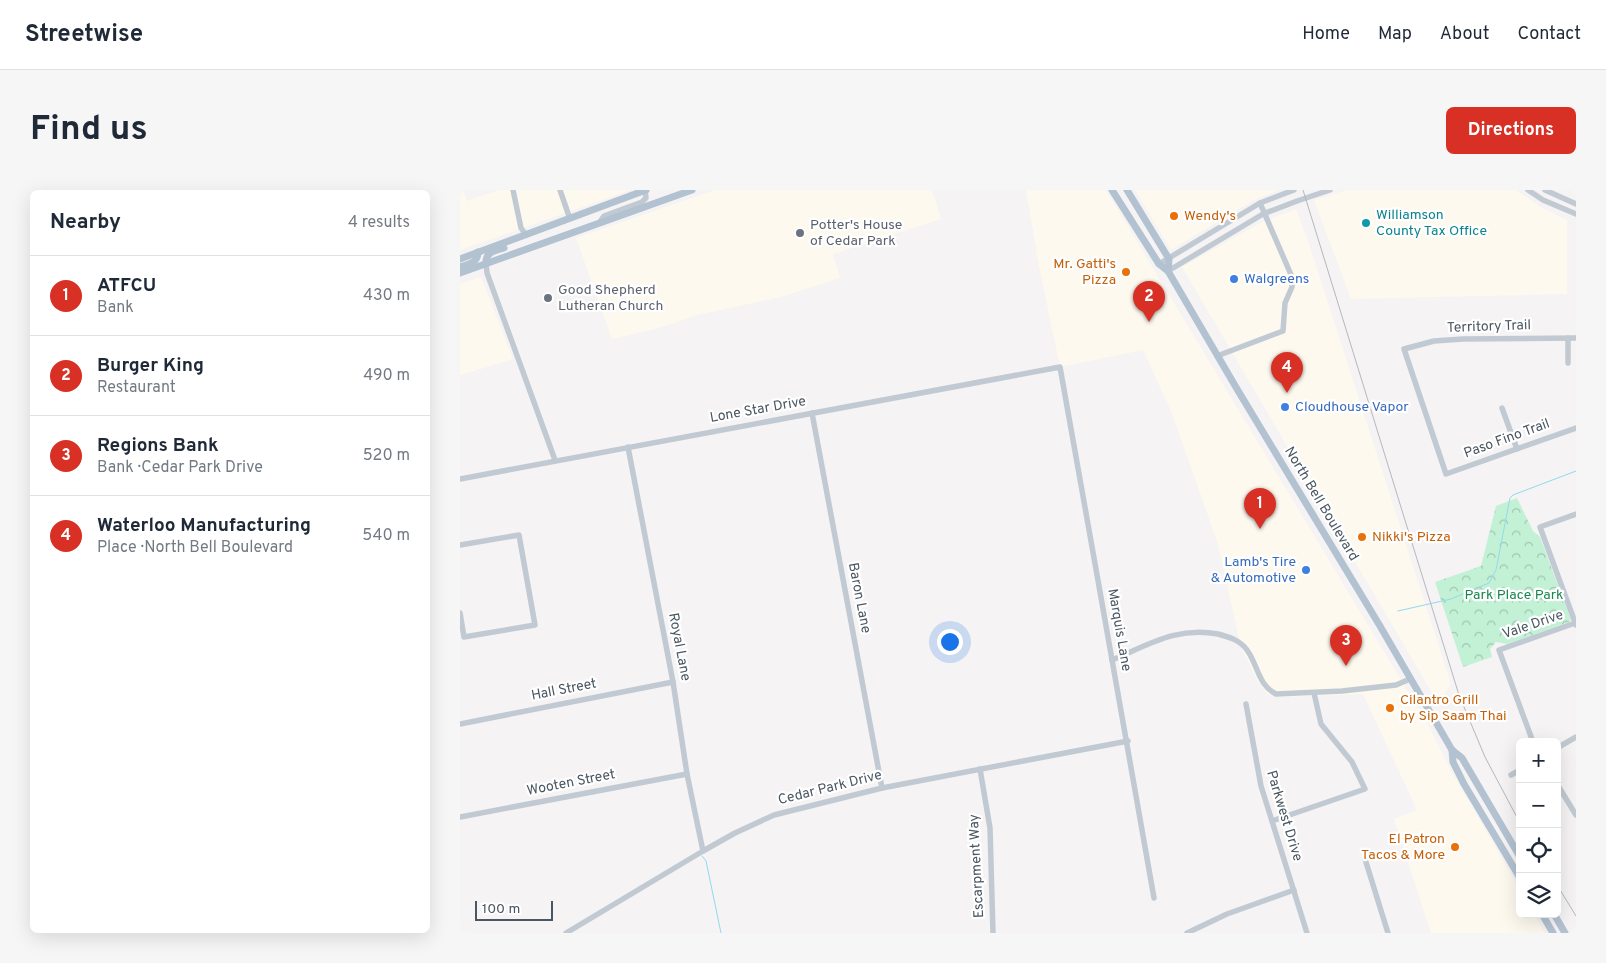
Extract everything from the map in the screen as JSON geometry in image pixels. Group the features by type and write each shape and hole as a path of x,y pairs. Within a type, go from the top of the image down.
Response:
{"main road":[{"path":"460,258 547,228 646,190"},
{"path":"460,273 689,190"},
{"name":"North Bell Boulevard","path":"1112,190 1159,264 1168,271 1452,750 1462,758 1516,850"},
{"path":"1127,190 1169,259 1168,271"},
{"path":"486,264 486,256 490,253 541,234 547,228"},
{"path":"460,267 474,262 478,252"},
{"name":"North Bell Boulevard","path":"1452,750 1453,762 1464,784 1517,873"},
{"path":"1544,918 1553,933"},
{"path":"1556,918 1565,933"}],"street":[{"path":"513,190 521,228 526,235"},
{"path":"560,190 570,219"},
{"path":"599,223 604,216 642,202 646,198 646,190"},
{"path":"1159,264 1260,203 1294,190"},
{"path":"1168,271 1263,214 1330,190"},
{"path":"1528,190 1543,200 1576,214"},
{"path":"1545,190 1576,204"},
{"path":"1217,356 1283,332 1285,303 1292,288 1292,277 1281,249 1263,214 1260,203"},
{"path":"486,264 555,460"},
{"path":"1568,338 1568,362"},
{"name":"Territory Trail","path":"1446,474 1404,349 1434,341 1463,339 1576,338"},
{"name":"Lone Star Drive","path":"460,479 1060,367"},
{"name":"Marquis Lane","path":"1060,367 1128,741 1154,898"},
{"path":"1502,408 1517,449"},
{"name":"Baron Lane","path":"812,413 882,788"},
{"name":"Paso Fino Trail","path":"1446,474 1576,428"},
{"name":"Royal Lane","path":"628,447 673,682 687,774 703,851"},
{"path":"1576,514 1540,527 1576,625"},
{"path":"460,545 520,535 535,625 464,637 460,613"},
{"name":"Vale Drive","path":"1532,738 1499,650 1576,625"},
{"path":"1112,660 1171,635 1184,632 1212,633 1241,643 1251,656 1262,683 1270,691 1283,695 1396,685 1410,679"},
{"name":"Hall Street","path":"460,724 673,682"},
{"path":"1272,821 1365,789 1352,762 1321,724 1314,693"},
{"name":"Parkwest Drive","path":"1246,704 1256,765 1307,933"},
{"path":"1561,746 1576,737"},
{"name":"Cedar Park Drive","path":"566,933 703,851 735,833 774,815 882,788 1128,741"},
{"name":"Escarpment Way","path":"980,769 990,828 993,933"},
{"path":"1511,775 1516,772"},
{"name":"Wooten Street","path":"460,817 687,774"},
{"path":"1561,791 1576,815"},
{"path":"1365,859 1388,933"},
{"path":"1187,933 1227,914 1294,890"}],"shaded area":[{"path":"460,190 463,190 467,201 499,190 631,190 460,250"},
{"path":"715,190 932,190 941,219 833,254 840,278 781,297 697,315 659,328 612,339 576,238"},
{"path":"1026,190 1106,190 1427,723 1449,767 1516,883 1516,918 1536,918 1545,933 1431,933 1394,819 1417,810 1363,694 1282,697 1268,694 1258,682 1241,647 1218,544 1171,411 1143,350 1060,367 1039,266"},
{"path":"1135,190 1280,190 1254,200 1171,250"},
{"path":"1347,190 1516,190 1539,206 1567,220 1567,294 1351,299 1314,200"},
{"path":"1296,209 1309,244 1451,684 1438,703 1182,267 1262,222"},
{"path":"481,277 513,359 460,375 460,284"}],"green space":[{"name":"Park Place Park","path":"1517,498 1533,531 1540,537 1571,620 1508,644 1496,642 1490,649 1492,657 1463,667 1435,582 1481,566 1496,506"},
{"path":"1512,583 1518,592 1502,601 1497,592"}],"waterway":[{"path":"1398,611 1451,599 1489,583 1496,570 1510,498 1513,495 1576,471"},
{"path":"702,856 706,861 721,933"}],"railway":[{"path":"1303,190 1459,695 1485,757 1516,815"},
{"path":"1561,892 1576,916"}],"place":[{"name":"Wendy's","path":"1174,216"},
{"name":"Williamson County Tax Office","path":"1366,223"},
{"name":"Potter's House of Cedar Park","path":"800,233"},
{"name":"Mr. Gatti's Pizza","path":"1126,272"},
{"name":"Walgreens","path":"1234,279"},
{"name":"Good Shepherd Lutheran Church","path":"548,298"},
{"name":"Burger King","path":"1149,322"},
{"name":"Waterloo Manufacturing","path":"1287,393"},
{"name":"Cloudhouse Vapor","path":"1285,407"},
{"name":"ATFCU","path":"1260,529"},
{"name":"Nikki's Pizza","path":"1362,537"},
{"name":"Lamb's Tire & Automotive","path":"1306,570"},
{"name":"Regions Bank","path":"1346,666"},
{"name":"Cilantro Grill by Sip Saam Thai","path":"1390,708"},
{"name":"El Patron Tacos & More","path":"1455,847"}]}
